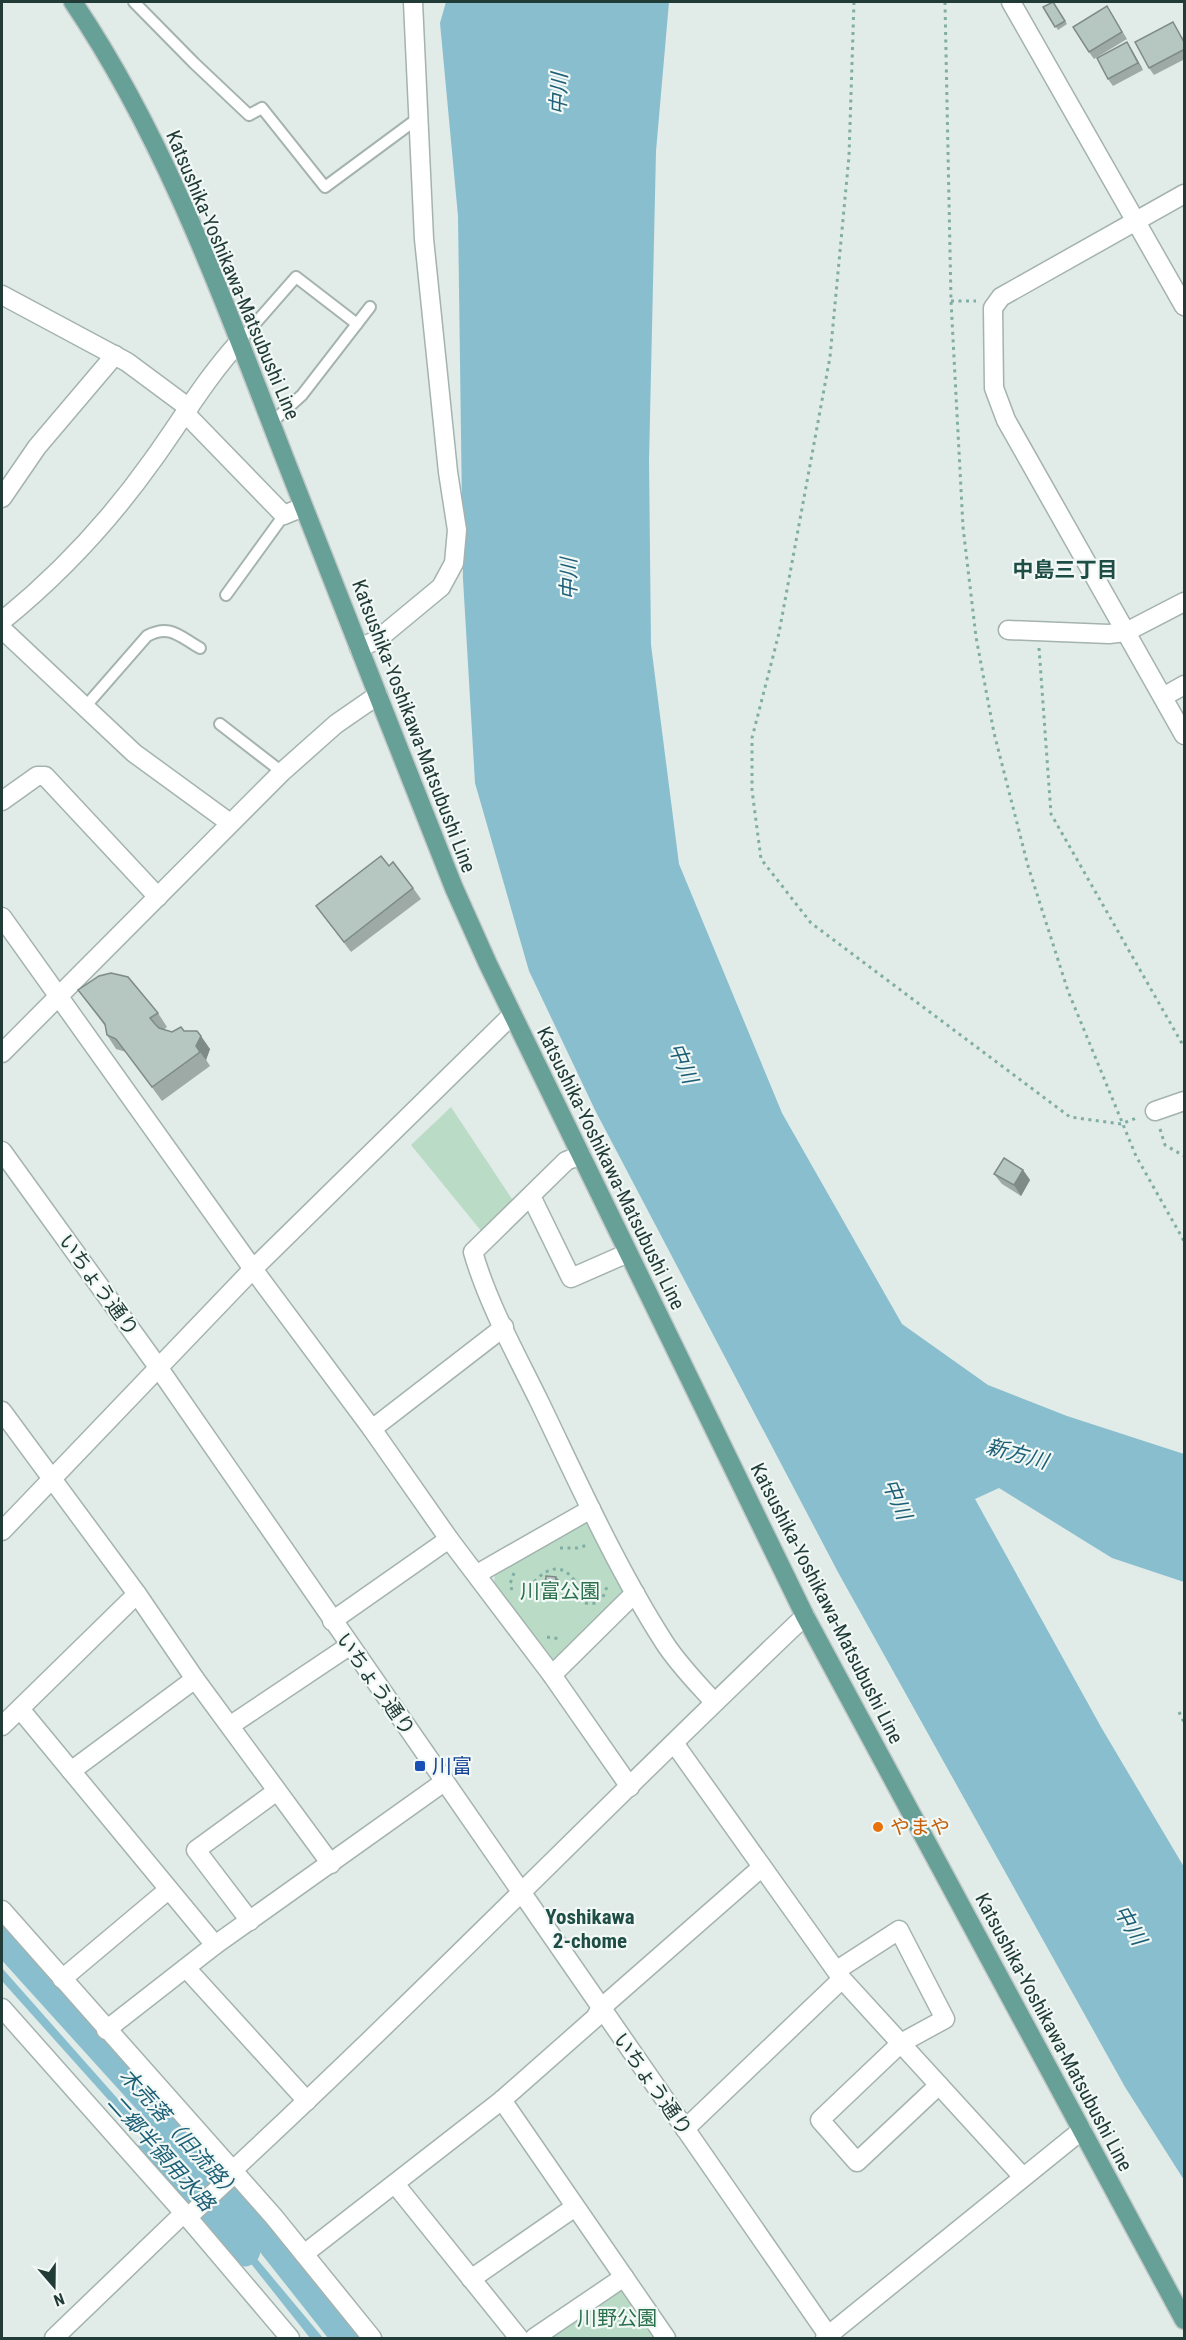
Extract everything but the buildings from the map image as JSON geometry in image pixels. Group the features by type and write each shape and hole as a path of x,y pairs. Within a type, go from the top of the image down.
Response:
{"main road":[{"name":"Katsushika-Yoshikawa-Matsubushi Line","path":"73,2 129,93 162,158 239,342 454,888 512,1015 805,1616 1185,2320"}],"street":[{"path":"359,648 377,640 441,587 454,563 457,530 448,472 424,239 413,2"},
{"path":"1011,2 1185,306"},
{"path":"1185,194 1001,297 993,308 992,324 994,388 1006,420 1185,735"},
{"path":"2,295 115,355 187,411 284,515 303,507"},
{"path":"2,621 38,591 107,517 151,463 222,361 239,342"},
{"path":"2,498 37,447 115,355"},
{"path":"1008,630 1109,634 1126,632 1185,602"},
{"path":"2,629 134,753 230,823"},
{"path":"1163,697 1185,685"},
{"path":"2,1053 282,772 336,724 378,695"},
{"path":"2,801 37,776 45,776 158,897"},
{"path":"2,917 253,1269 449,1539 552,1675 630,1787"},
{"path":"2,1531 253,1269 512,1015"},
{"path":"1149,1113 1185,1101"},
{"name":"いちょう通り","path":"2,1151 158,1367 828,2338"},
{"path":"580,1155 566,1161 473,1252 479,1274 504,1327 591,1509 635,1593 672,1653 714,1702"},
{"path":"531,1196 571,1278 628,1253"},
{"path":"372,1430 504,1327"},
{"path":"2,1411 331,1864"},
{"path":"477,1575 591,1509"},
{"path":"333,1621 449,1539"},
{"path":"552,1675 635,1593"},
{"path":"2,1726 137,1594"},
{"path":"54,2338 234,2172 522,1893 714,1702 805,1616"},
{"path":"231,1725 349,1646"},
{"path":"71,1771 195,1679"},
{"path":"20,1709 215,1945"},
{"path":"674,1743 839,1975 1023,2177"},
{"path":"106,2030 215,1945 444,1782"},
{"path":"250,1921 196,1850 277,1791"},
{"path":"304,2254 502,2100 595,2018 601,2008 762,1867"},
{"path":"62,1979 168,1890"},
{"path":"2,1910 234,2172 372,2338"},
{"path":"685,2129 839,1975 898,1930 945,2019 901,2043 820,2120 857,2162 939,2085"},
{"path":"186,1968 307,2101"},
{"path":"2,2008 190,2213 290,2338"},
{"path":"502,2100 666,2338"},
{"path":"828,2338 1082,2130"},
{"path":"395,2184 519,2338"},
{"path":"471,2279 575,2207"},
{"path":"534,2338 624,2277"}],"lane":[{"path":"134,2 249,115 262,108 325,187 417,119"},
{"path":"239,342 296,277 357,324"},
{"path":"271,423 302,395 370,307"},
{"path":"226,595 284,515"},
{"path":"85,707 147,636 159,630 170,631 200,648"},
{"path":"220,724 282,772"}],"path":[{"path":"854,2 849,156 830,357 779,633 752,738 752,790 761,859 811,923 1070,1117 1121,1124 1149,1113 1165,1145 1185,1156"},
{"path":"945,2 951,301 963,527 976,637 994,733 1028,866 1068,991 1136,1156 1185,1240"},
{"path":"951,301 978,301"},
{"path":"1038,631 1051,814 1185,1047"},
{"path":"552,1548 577,1548 588,1545"},
{"path":"516,1570 510,1584 514,1594 521,1601 543,1573 560,1570 566,1572 574,1580 574,1592 581,1602 588,1605 600,1603 593,1611"},
{"path":"544,1636 559,1639 569,1637"},
{"path":"1179,1712 1185,1722"}],"green space":[{"path":"451,1107 514,1202 482,1232 411,1145"},
{"name":"川富公園","path":"585,1520 590,1523 627,1589 559,1663 552,1662 494,1583 495,1573"},
{"name":"川野公園","path":"622,2287 659,2338 553,2338"}],"water":[{"path":"446,2 669,2 656,151 649,461 651,645 679,864 782,1113 902,1324 988,1385 1067,1416 1184,1454 1184,1582 1112,1558 999,1488 975,1499 1101,1727 1184,1867 1184,2180 1125,2087 839,1574 596,1112 529,971 475,783 463,579 458,216 440,23"},
{"path":"2,1968 186,2176 181,2181 2,1981"},
{"path":"218,2212 323,2338 310,2338 214,2217"}],"waterway":[{"name":"木売落（旧流路）","path":"2,1936 232,2190 349,2338"},
{"name":"二郷半領用水路","path":"155,2146 217,2215 244,2250"}],"place":[{"name":"川富","path":"420,1766"},
{"name":"やまや","path":"878,1827"}],"district":[{"name":"中島三丁目","path":"1065,570"},
{"name":"Yoshikawa 2-chome","path":"590,1929"}],"water label":[{"name":"中川","path":"559,94"},
{"name":"中川","path":"569,579"},
{"name":"中川","path":"683,1063"},
{"name":"新方川","path":"1017,1454"},
{"name":"中川","path":"897,1499"},
{"name":"中川","path":"1130,1925"}]}
